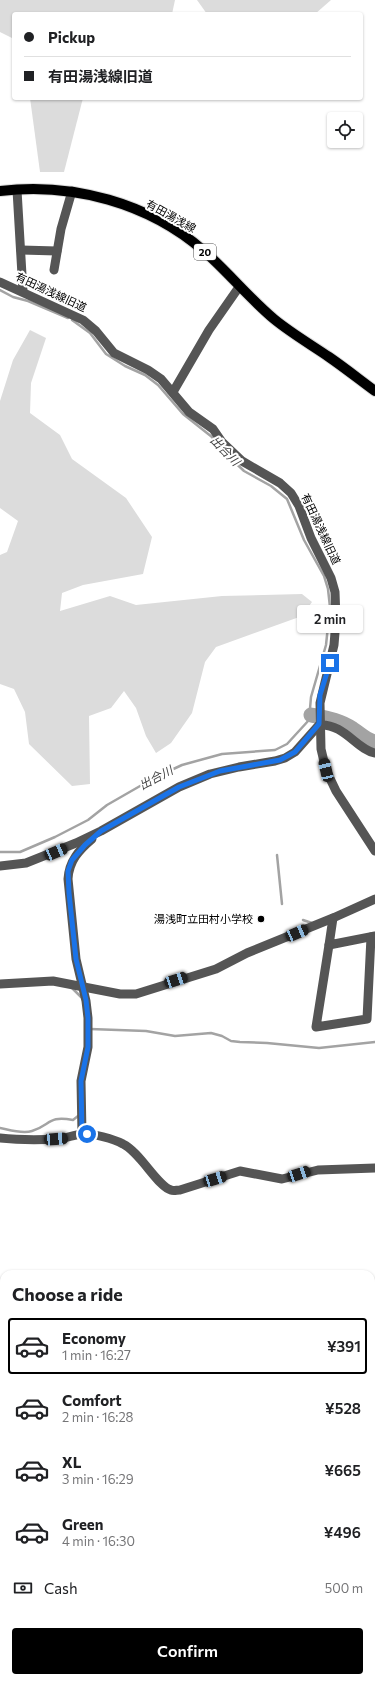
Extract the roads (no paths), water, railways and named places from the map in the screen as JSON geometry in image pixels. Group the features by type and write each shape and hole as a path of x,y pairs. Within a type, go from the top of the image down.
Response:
{"main road":[{"name":"有田湯浅線","path":"0,191 42,189 72,191 114,202 159,221 203,250 239,287 284,327 375,391"}],"street":[{"path":"17,190 23,292"},
{"path":"54,270 57,251 72,191"},
{"path":"21,250 57,251"},
{"name":"有田湯浅線旧道","path":"0,282 83,320 96,331 114,353 155,374 173,392 189,412 213,430 222,442 249,467 280,483 291,493 299,506 311,538 331,578 336,605 335,636 332,654 320,695 319,724 321,749 331,783 375,851"},
{"path":"173,392 209,330 239,287"},
{"path":"0,866 26,863 36,860 101,831 137,809 191,781 231,768 285,758 295,752 319,724 324,724 339,729 368,751 375,753"},
{"path":"82,1134 81,1081 86,1057 88,1036 86,1000 82,987 74,936 68,871 72,860 80,850 101,831"},
{"path":"0,984 53,981 120,994 141,993 216,969 247,953 375,899"},
{"path":"329,945 373,936 366,1019 316,1027 333,918"},
{"path":"0,1138 42,1140 65,1138 82,1134 98,1136 118,1142 128,1147 136,1154 165,1187 171,1190 180,1190 240,1171 282,1179 318,1170 375,1168"}],"waterway":[{"name":"出合川","path":"0,290 13,297 28,301 68,318"},
{"name":"出合川","path":"0,852 20,852 55,837 88,820 107,805 154,778 182,765 222,754 275,750 287,744 309,720 311,697 326,645 330,607 328,589 324,576 304,540 287,499 271,486 244,471 219,447 212,437 183,414 158,385 145,375 125,366 106,354 90,333 72,320"},
{"name":"出合川","path":"311,715 343,723 375,742"},
{"path":"277,855 282,904"},
{"path":"303,920 312,923"},
{"path":"72,988 81,997"},
{"path":"90,1029 146,1031 175,1036 211,1033 222,1036 231,1041 319,1048 375,1042"},
{"path":"0,1128 28,1132 38,1129 50,1121 59,1119 73,1120 78,1116"}],"place":[{"name":"湯浅町立田村小学校","path":"261,919"}]}
